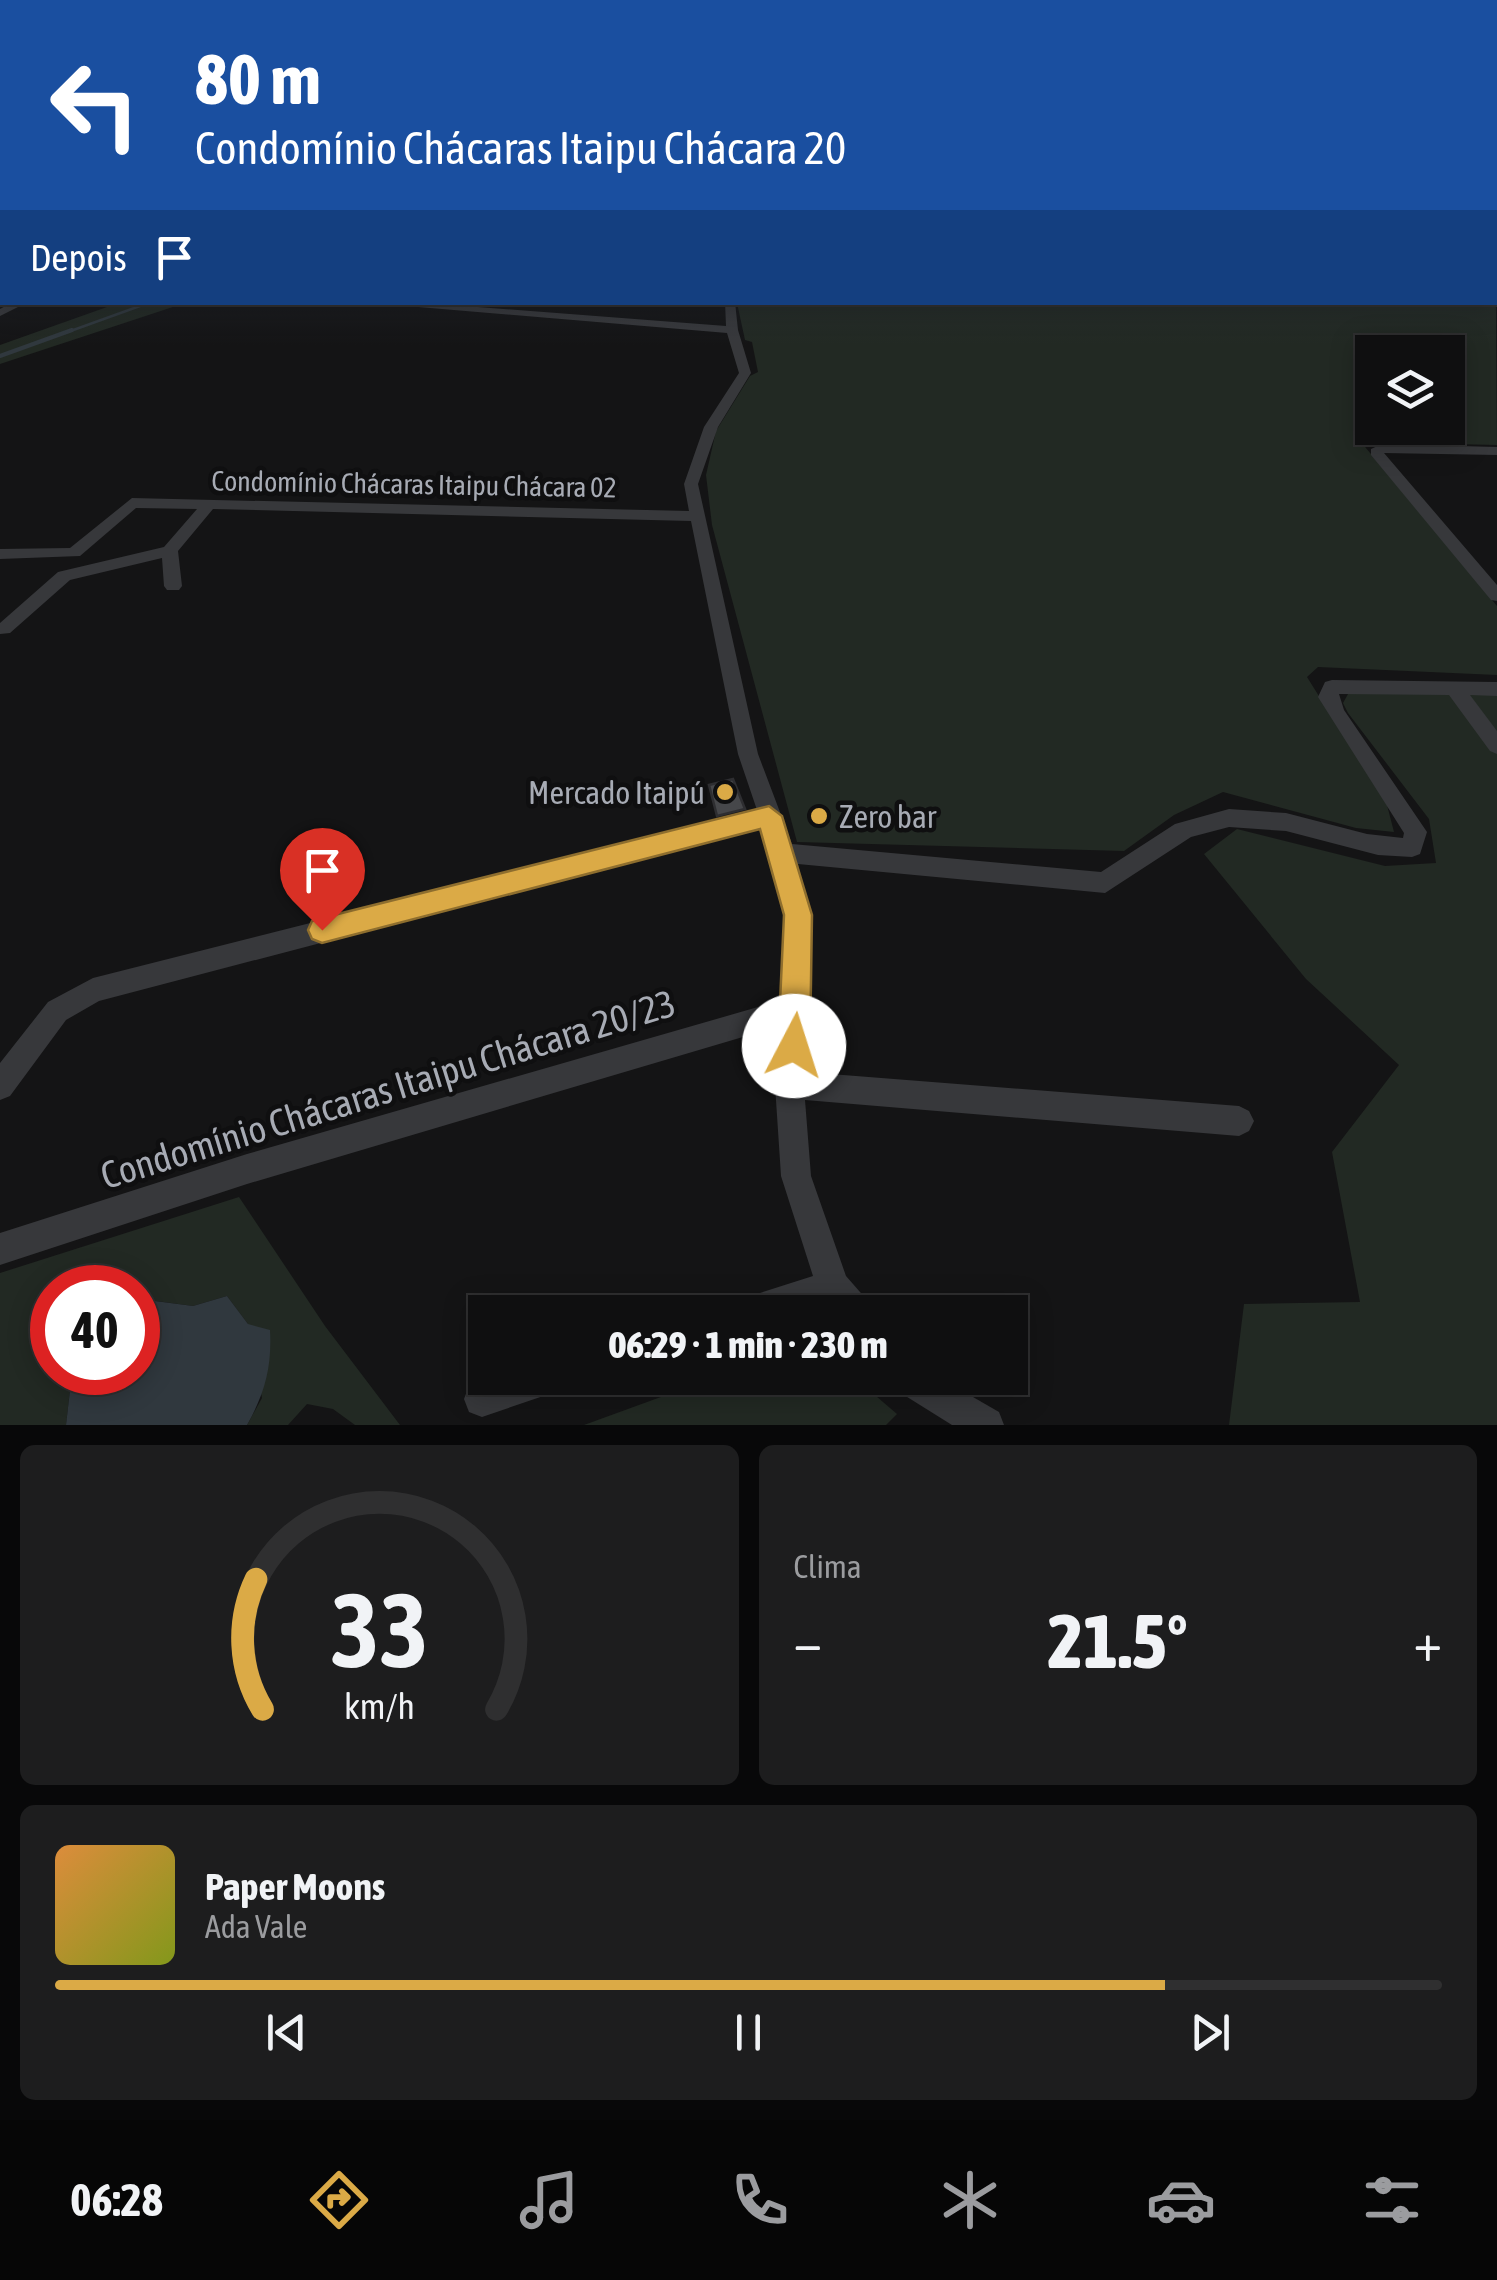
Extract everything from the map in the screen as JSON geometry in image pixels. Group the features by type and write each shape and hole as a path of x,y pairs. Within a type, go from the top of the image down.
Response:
{"street":[{"path":"403,305 732,330"},
{"path":"730,305 732,330 745,373 711,427 692,474 697,516 748,754 784,854 798,915 799,1008 789,1085 796,1176 833,1286 841,1295"},
{"path":"1497,450 1382,448 1376,452 1497,596"},
{"name":"Condomínio Chácaras Itaipu Chácara 02","path":"0,554 74,553 129,504 697,516"},
{"path":"4,629 64,576 170,551 209,504"},
{"path":"170,551 173,586"},
{"path":"784,854 1106,883 1162,839 1212,816 1276,818 1386,849 1412,847 1416,832 1328,697 1332,686 1342,683 1497,689"},
{"path":"1453,687 1497,746"},
{"path":"0,1086 58,1011 93,990 767,811"},
{"name":"Condomínio Chácaras Itaipu Chácara 20/23","path":"0,1249 247,1169 799,1008"},
{"path":"789,1085 1239,1121"},
{"path":"804,1295 833,1286"},
{"path":"482,1399 495,1395"},
{"path":"936,1395 986,1425"}],"shaded area":[{"path":"113,305 179,305 0,364 0,345"},
{"path":"737,305 1496,305 1497,445 1465,444 1465,335 1355,335 1355,445 1363,445 1497,606 1497,675 1318,667 1307,677 1387,805 1394,832 1356,828 1223,792 1174,815 1124,851 797,842 712,525 706,475 716,431 750,376 758,372 752,342 745,340"},
{"path":"1352,687 1497,694 1497,1425 1229,1425 1244,1304 1360,1302 1332,1152 1399,1065 1306,979 1204,854 1237,829 1385,866 1436,863 1429,819 1343,703"},
{"path":"239,1197 325,1326 400,1425 355,1425 333,1409 307,1404 288,1425 247,1425 262,1398 248,1324 227,1296 193,1306 160,1302 160,1265 30,1265 30,1395 69,1395 66,1425 0,1425 0,1273"},
{"path":"227,1296 248,1324 270,1330 266,1379 247,1425 66,1425 69,1395 160,1395 160,1302 193,1306"},
{"path":"666,1395 875,1395 897,1414 886,1425 584,1425"}],"building":[{"name":"Mercado Itaipú","path":"733,779 745,809 717,816 709,785"}],"waterway":[{"path":"65,333 143,305"},
{"path":"0,356 72,330"}],"place":[{"name":"Mercado Itaipú","path":"725,792"},
{"name":"Zero bar","path":"819,816"}],"route":[{"path":"322,930 769,816 784,854 798,915 799,1008 794,1046"}]}
